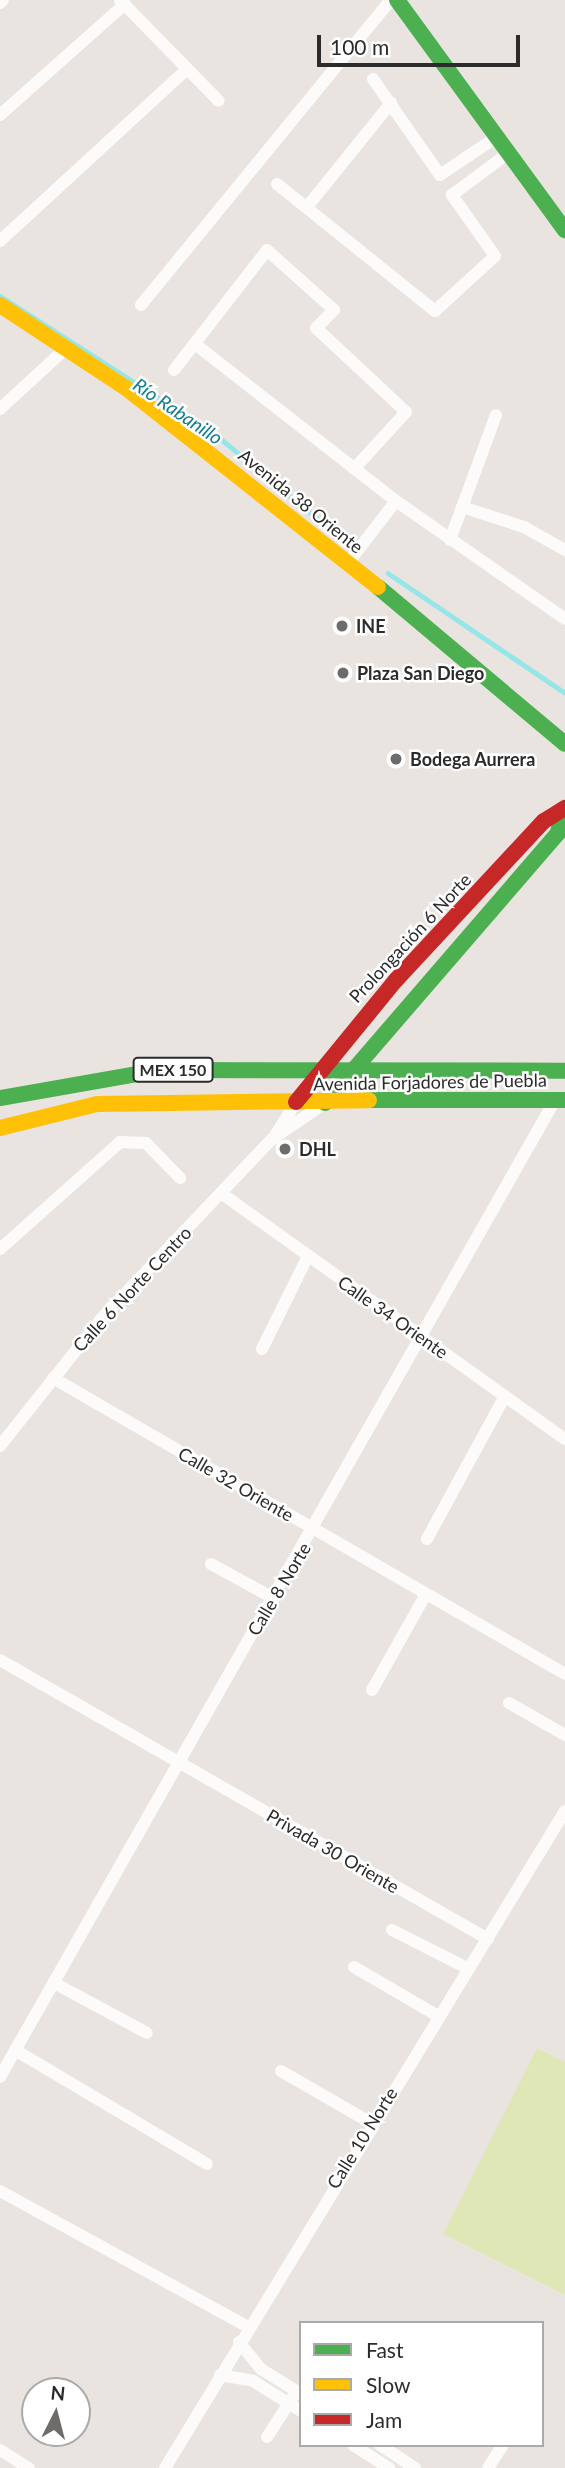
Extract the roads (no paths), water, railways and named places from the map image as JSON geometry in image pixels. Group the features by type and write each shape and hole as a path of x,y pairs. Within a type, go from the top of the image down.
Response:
{"main road":[{"path":"397,0 495,138 565,230"},
{"name":"Avenida 38 Oriente","path":"0,305 66,348 348,563 565,744"},
{"name":"Prolongación 6 Norte","path":"296,1102 320,1071 544,821 564,809"},
{"name":"Prolongación 6 Norte","path":"325,1103 348,1072 558,833 564,809"},
{"name":"MEX 150","path":"0,1098 149,1071 348,1072"},
{"name":"Avenida Forjadores de Puebla","path":"348,1072 565,1071"},
{"name":"Avenida Forjadores de Puebla","path":"296,1102 560,1100"},
{"name":"MEX 150","path":"0,1128 97,1104 296,1102"}],"street":[{"path":"141,305 391,0"},
{"path":"0,115 122,2 219,101"},
{"path":"0,241 187,69"},
{"path":"373,79 440,175 495,138"},
{"path":"307,207 391,103"},
{"path":"277,184 435,311 495,256 452,195 507,154"},
{"path":"174,370 267,250 334,310 316,328 406,412 354,469"},
{"path":"195,344 396,501 565,619"},
{"path":"0,409 66,348"},
{"path":"450,540 496,415"},
{"path":"348,563 396,501"},
{"path":"462,508 524,527 565,550"},
{"name":"Calle 8 Norte","path":"0,2077 4,2060 15,2050 56,1984 178,1762 315,1530 560,1100"},
{"name":"Calle 6 Norte Centro","path":"0,1446 53,1378 272,1139 296,1102"},
{"name":"Calle 6 Norte Centro","path":"272,1139 325,1103"},
{"path":"0,1249 120,1142 146,1143 180,1178"},
{"name":"Calle 34 Oriente","path":"221,1194 307,1258 565,1439"},
{"path":"262,1349 307,1258"},
{"name":"Calle 32 Oriente","path":"53,1378 565,1675"},
{"path":"427,1539 505,1396"},
{"path":"211,1564 273,1598"},
{"path":"372,1690 426,1594"},
{"name":"Privada 30 Oriente","path":"0,1660 488,1939"},
{"path":"509,1703 565,1735"},
{"name":"Calle 10 Norte","path":"165,2468 371,2123 488,1939 565,1811"},
{"path":"392,1930 469,1969"},
{"path":"354,1967 438,2016"},
{"path":"56,1984 147,2033"},
{"path":"15,2050 207,2164"},
{"path":"281,2071 371,2123"},
{"path":"0,2191 248,2327"},
{"path":"239,2342 261,2369 299,2391 267,2437"},
{"path":"220,2375 253,2381 299,2411"},
{"path":"356,2447 370,2463 389,2468"},
{"path":"370,2463 380,2447"},
{"path":"383,2447 415,2468"},
{"path":"488,2468 502,2447"},
{"path":"0,2450 29,2468"}],"waterway":[{"name":"Río Rabanillo","path":"0,296 215,434 345,541"},
{"name":"Río Rabanillo","path":"388,573 565,693"}],"place":[{"name":"INE","path":"342,626"},
{"name":"Plaza San Diego","path":"343,673"},
{"name":"Bodega Aurrera","path":"396,759"},
{"name":"DHL","path":"285,1149"}]}
